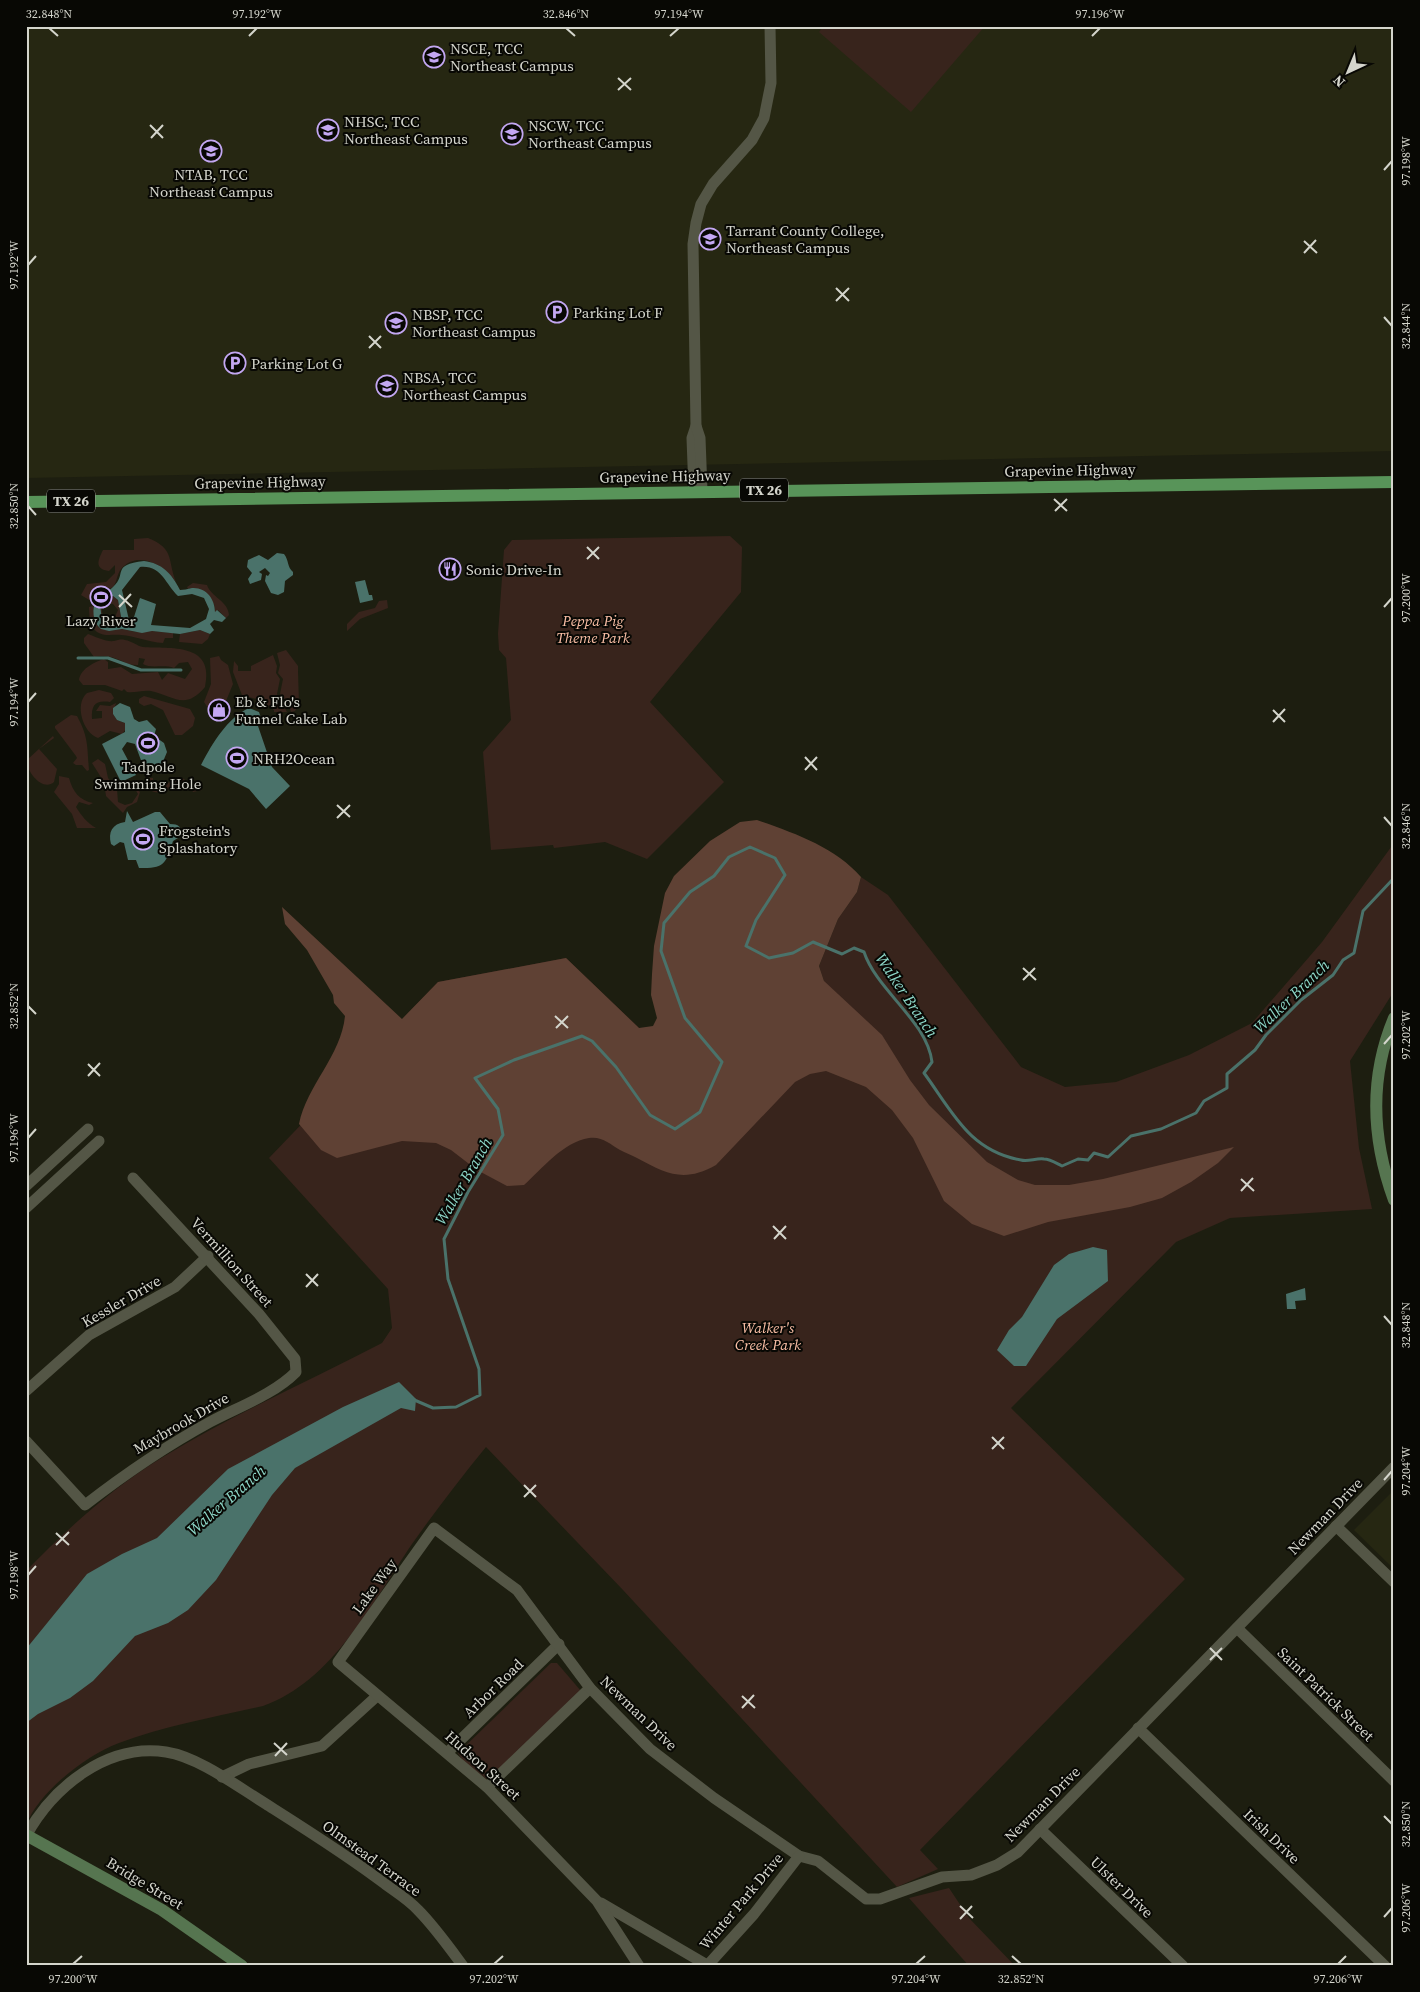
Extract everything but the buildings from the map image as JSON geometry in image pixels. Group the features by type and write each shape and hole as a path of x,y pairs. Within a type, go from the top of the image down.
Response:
{"main road":[{"name":"Grapevine Highway","path":"26,502 1394,482"}],"street":[{"path":"698,491 692,438 696,426 693,263 696,223 702,204 713,184 752,140 764,118 771,83 770,26"},
{"path":"1394,1018 1384,1050 1375,1099 1379,1151 1394,1200"},
{"path":"26,1186 88,1130"},
{"path":"26,1208 99,1142"},
{"name":"Vermillion Street","path":"133,1178 208,1256 259,1314 295,1359 296,1372"},
{"name":"Kessler Drive","path":"26,1391 89,1335 175,1287 208,1256"},
{"name":"Maybrook Drive","path":"26,1441 85,1505 134,1468 209,1422 280,1385 296,1372"},
{"name":"Newman Drive","path":"434,1528 517,1590 590,1688 650,1749 714,1798 799,1856 818,1861 866,1899 880,1899 942,1877 970,1875 997,1865 1018,1852 1394,1466"},
{"path":"1336,1526 1394,1582"},
{"name":"Lake Way","path":"338,1662 434,1528"},
{"name":"Saint Patrick Street","path":"1238,1628 1394,1781"},
{"name":"Arbor Road","path":"448,1752 559,1644"},
{"name":"Hudson Street","path":"338,1662 377,1696 448,1752 487,1787 598,1901 639,1966"},
{"path":"487,1787 590,1688"},
{"path":"26,1836 45,1808 80,1775 96,1764 124,1753 167,1752 222,1777 250,1764 322,1746 377,1696"},
{"name":"Irish Drive","path":"1138,1728 1385,1966"},
{"name":"Olmstead Terrace","path":"222,1777 348,1856 418,1909 463,1966"},
{"name":"Ulster Drive","path":"1040,1830 1183,1966"},
{"name":"Bridge Street","path":"26,1836 162,1910 242,1966"},
{"name":"Winter Park Drive","path":"707,1966 754,1914 799,1856"},
{"name":"Hudson Street","path":"598,1901 707,1966"}],"shaded area":[{"name":"Tarrant County College, Northeast Campus","path":"26,26 1394,26 1394,451 26,478"},
{"path":"757,820 799,836 826,849 851,866 861,877 857,892 838,919 819,966 824,981 882,1035 910,1080 929,1105 987,1162 1018,1180 1035,1185 1069,1185 1103,1179 1234,1147 1218,1163 1191,1182 1162,1198 1130,1207 1048,1222 1004,1236 972,1224 944,1201 913,1138 892,1110 866,1087 826,1071 810,1074 795,1082 716,1165 705,1171 685,1175 667,1172 622,1151 606,1141 598,1138 589,1138 562,1150 524,1185 507,1186 477,1170 451,1150 436,1143 402,1141 337,1158 321,1150 299,1124 309,1096 337,1044 345,1016 334,1003 333,995 307,950 285,924 282,907 402,1019 438,982 566,958 639,1028 653,1026 657,1018 651,995 654,946 665,893 674,876 710,841 740,822"},
{"path":"1394,1490 1394,1569 1354,1530"}],"green space":[{"path":"824,26 985,26 911,112 819,32"},
{"name":"Peppa Pig Theme Park","path":"730,536 742,547 741,592 650,702 724,782 647,859 605,842 554,848 553,845 491,850 483,752 511,720 506,658 499,650 498,634 504,550 512,540"},
{"path":"148,538 157,542 166,551 176,582 165,570 151,562 135,560 121,569 113,587 99,594 94,603 81,595 87,584 106,582 115,573 115,565 109,571 99,566 103,550 134,550 134,539"},
{"path":"193,583 207,585 212,593 226,606 229,615 226,618 218,610 215,613 214,604 190,588 188,589 187,587"},
{"path":"113,596 118,600 122,623 106,624 102,620 100,603 104,598","holes":["108,603 113,604 118,610 115,617 105,617 102,613 102,608"]},
{"path":"387,600 388,608 360,619 347,631 347,624 359,612 375,608 379,601"},
{"path":"93,606 98,627 109,631 122,629 136,632 173,633 173,638 165,638 163,643 126,636 100,634 95,630 90,621 89,607"},
{"path":"200,630 210,634 208,639 202,644 179,642 180,634"},
{"path":"88,634 108,641 122,640 143,647 177,649 197,655 203,662 206,672 205,687 191,698 179,700 151,691 127,692 124,689 122,691 105,685 83,685 79,680 82,672 104,659 108,662 108,669 121,667 132,674 158,672 162,680 168,673 185,679 192,669 188,662 179,663 174,668 146,665 143,664 145,659 139,658 138,665 133,665 108,656 94,657 84,643 84,638"},
{"path":"286,650 298,666 299,704 295,711 291,712 288,703 280,694 283,679 278,673 280,665 277,653"},
{"path":"273,655 277,666 276,673 280,679 277,694 287,712 274,712 274,710 260,700 242,695 233,672 234,661 238,666 238,671 251,671 251,666"},
{"path":"219,656 228,665 233,684 226,701 219,701 215,708 208,708 204,702 211,684 210,658"},
{"path":"99,690 111,693 114,698 110,702 95,704 92,710 92,719 102,718 102,711 96,711 100,705 110,706 116,703 113,714 117,720 125,723 126,729 122,734 110,731 98,738 84,724 81,711 83,698 87,693"},
{"path":"144,696 190,709 195,718 193,726 182,735 175,735 163,710 151,704 144,706 139,703 139,699"},
{"path":"71,715 77,716 86,737 89,770 87,771 82,765 73,763 77,758 76,756 55,728 55,726"},
{"path":"53,736 54,738 39,749 57,769 54,782 50,784 40,783 29,770 27,760"},
{"path":"98,759 105,764 108,778 117,789 118,802 125,805 132,803 138,794 134,787 140,792 137,802 127,807 123,813 106,796 104,782 92,763"},
{"path":"59,776 69,778 77,795 93,803 89,805 79,802 76,807 84,819 96,828 77,828 72,814 54,792 59,784"},
{"path":"150,778 153,778 153,788 182,778 202,790 193,792 190,786 181,782 165,791 152,791 146,785"},
{"name":"Walker's Creek Park","path":"1394,843 1394,991 1350,1061 1359,1148 1372,1209 1230,1218 1176,1242 1011,1408 1185,1579 920,1850 938,1869 897,1887 623,1590 486,1447 421,1531 349,1638 310,1678 288,1694 263,1706 190,1722 136,1737 92,1756 52,1788 32,1812 26,1825 26,1571 58,1539 108,1495 144,1469 217,1426 382,1343 392,1328 388,1289 269,1158 438,982 566,958 705,1091 824,981 819,966 838,919 857,892 861,877 888,895 1021,1067 1065,1087 1116,1082 1189,1055 1252,1023 1322,942"},
{"path":"551,1663 557,1663 581,1691 489,1781 463,1761 458,1753"},
{"path":"949,1888 969,1918 1015,1966 969,1966 909,1898"}],"water":[{"path":"277,553 284,554 293,572 293,575 285,581 284,592 278,595 271,593 265,581 266,575 268,576 270,573 265,568 259,572 262,574 261,580 250,584 248,579 252,573 247,567 248,560 259,555 268,560"},
{"name":"Lazy River","path":"144,561 156,564 170,574 180,590 197,588 202,590 211,598 215,612 217,610 226,618 222,622 214,620 210,624 214,630 210,634 200,630 180,634 101,629 96,623 94,615 96,598 113,587 123,568","holes":["140,567 147,567 158,572 178,596 192,594 204,598 209,609 206,619 190,628 151,625 156,604 140,598 134,617 129,620 122,590","113,596 118,600 122,622 106,624 102,620 100,604 104,598"]},
{"path":"365,580 369,595 372,595 373,600 360,603 355,582"},
{"name":"Tadpole Swimming Hole","path":"120,703 130,707 134,719 139,722 147,720 156,729 154,736 164,743 167,752 162,764 152,767 142,763 135,744 127,742 122,749 136,775 121,782 102,744 125,732 125,723 117,720 113,714 113,708"},
{"name":"NRH2Ocean","path":"249,708 259,712 261,718 258,726 272,767 290,786 266,809 249,789 201,765 215,740 227,725 241,712"},
{"name":"Frogstein's Splashatory","path":"127,811 133,822 155,812 160,812 170,824 178,825 180,828 183,835 173,841 166,859 159,866 139,868 136,860 128,860 124,843 120,842 114,846 111,844 110,836 112,829 125,822"},
{"path":"1093,1247 1107,1250 1108,1281 1057,1319 1026,1366 1014,1366 997,1350 1009,1330 1022,1317 1054,1265 1069,1254"},
{"path":"1305,1288 1306,1300 1295,1301 1296,1309 1287,1309 1286,1294"},
{"path":"399,1382 416,1399 415,1411 401,1408 295,1468 272,1495 216,1580 188,1610 168,1623 135,1636 93,1681 70,1698 38,1714 26,1723 26,1649 87,1574 122,1554 157,1538 228,1469 343,1407"}],"waterway":[{"path":"78,658 108,658 141,670 181,670"},
{"name":"Walker Branch","path":"412,1399 433,1408 456,1407 480,1395 479,1369 448,1279 444,1239 468,1192 503,1135 498,1109 475,1078 514,1060 582,1036 592,1041 616,1067 650,1115 675,1129 700,1112 722,1062 685,1018 661,951 664,923 690,892 714,876 729,857 750,847 775,858 785,875 756,920 746,946 769,958 793,953 813,942 842,954 854,948 864,952 879,980 912,1019 928,1047 932,1062 924,1073 953,1115 975,1139 1003,1155 1024,1160 1046,1159 1062,1166 1078,1159 1088,1160 1094,1153 1108,1157 1131,1136 1161,1129 1196,1113 1204,1101 1227,1088 1227,1074 1255,1050 1266,1035 1301,1000 1333,975 1343,960 1354,953 1363,911 1394,878"}],"place":[{"name":"NSCE, TCC Northeast Campus","path":"434,57"},
{"name":"NHSC, TCC Northeast Campus","path":"328,130"},
{"name":"NSCW, TCC Northeast Campus","path":"512,134"},
{"name":"NTAB, TCC Northeast Campus","path":"211,151"},
{"name":"Tarrant County College, Northeast Campus","path":"710,239"},
{"name":"Parking Lot F","path":"557,312"},
{"name":"NBSP, TCC Northeast Campus","path":"396,323"},
{"name":"Parking Lot G","path":"235,363"},
{"name":"NBSA, TCC Northeast Campus","path":"387,386"},
{"name":"Sonic Drive-In","path":"450,569"},
{"name":"Lazy River","path":"101,597"},
{"name":"Eb & Flo's Funnel Cake Lab","path":"219,710"},
{"name":"Tadpole Swimming Hole","path":"148,743"},
{"name":"NRH2Ocean","path":"237,758"},
{"name":"Frogstein's Splashatory","path":"143,839"}]}
